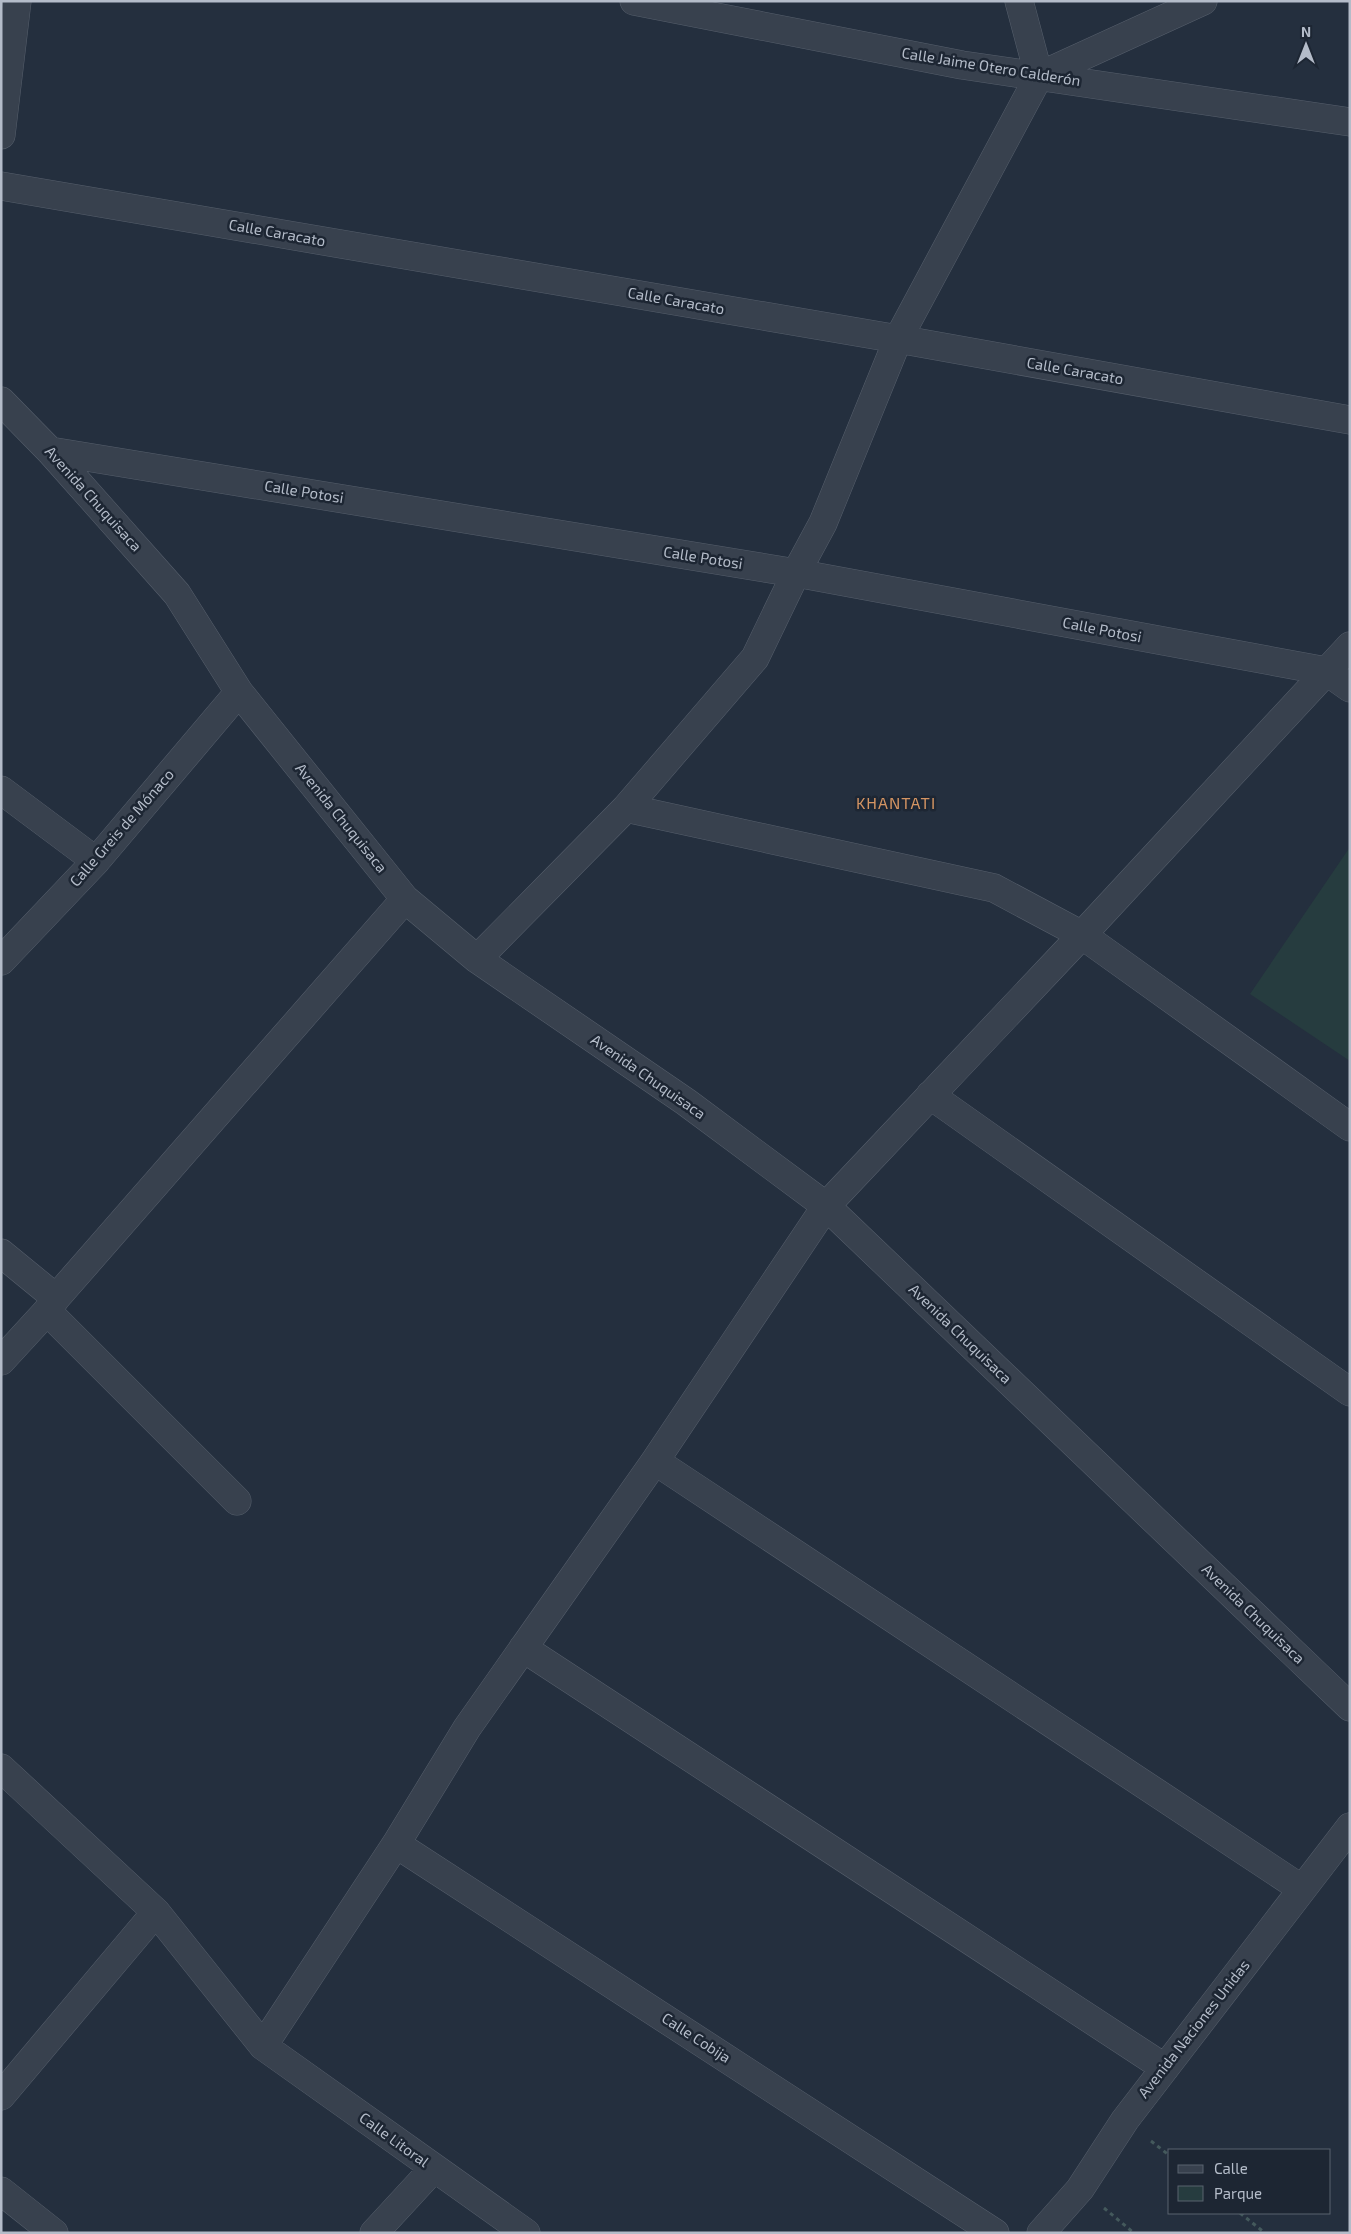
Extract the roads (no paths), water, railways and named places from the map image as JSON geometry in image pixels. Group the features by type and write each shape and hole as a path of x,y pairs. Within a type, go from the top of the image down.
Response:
{"street":[{"path":"1,135 17,1"},
{"name":"Calle Jaime Otero Calderón","path":"634,1 962,64 1350,122"},
{"path":"1019,1 1040,76"},
{"path":"476,959 626,808 755,658 796,573 823,523 898,339 1040,76 1203,1"},
{"name":"Calle Caracato","path":"1,186 898,339 1350,420"},
{"name":"Avenida Chuquisaca","path":"1,401 50,451 177,594 239,692 406,899 476,959 686,1102 826,1206 1350,1707"},
{"name":"Calle Potosi","path":"50,451 796,573 1326,671 1350,688"},
{"path":"263,2046 396,1844 468,1728 655,1461 826,1206 1082,935 1350,646"},
{"name":"Calle Greis de Mónaco","path":"1,961 96,861 239,692"},
{"path":"1,790 96,861"},
{"path":"626,808 994,888 1082,935 1350,1128"},
{"path":"1,1360 406,899"},
{"path":"930,1095 1350,1392"},
{"path":"1,1253 237,1501"},
{"path":"655,1461 1302,1889"},
{"path":"523,1648 1165,2068"},
{"name":"Calle Litoral","path":"1,1768 156,1912 263,2046 526,2233"},
{"name":"Avenida Naciones Unidas","path":"1041,2233 1080,2189 1125,2120 1350,1827"},
{"name":"Calle Cobija","path":"396,1844 995,2233"},
{"path":"1,2096 156,1912"},
{"path":"374,2233 434,2168"},
{"path":"1,2191 54,2233"}],"district":[{"name":"KHANTATI","path":"896,803"}]}
